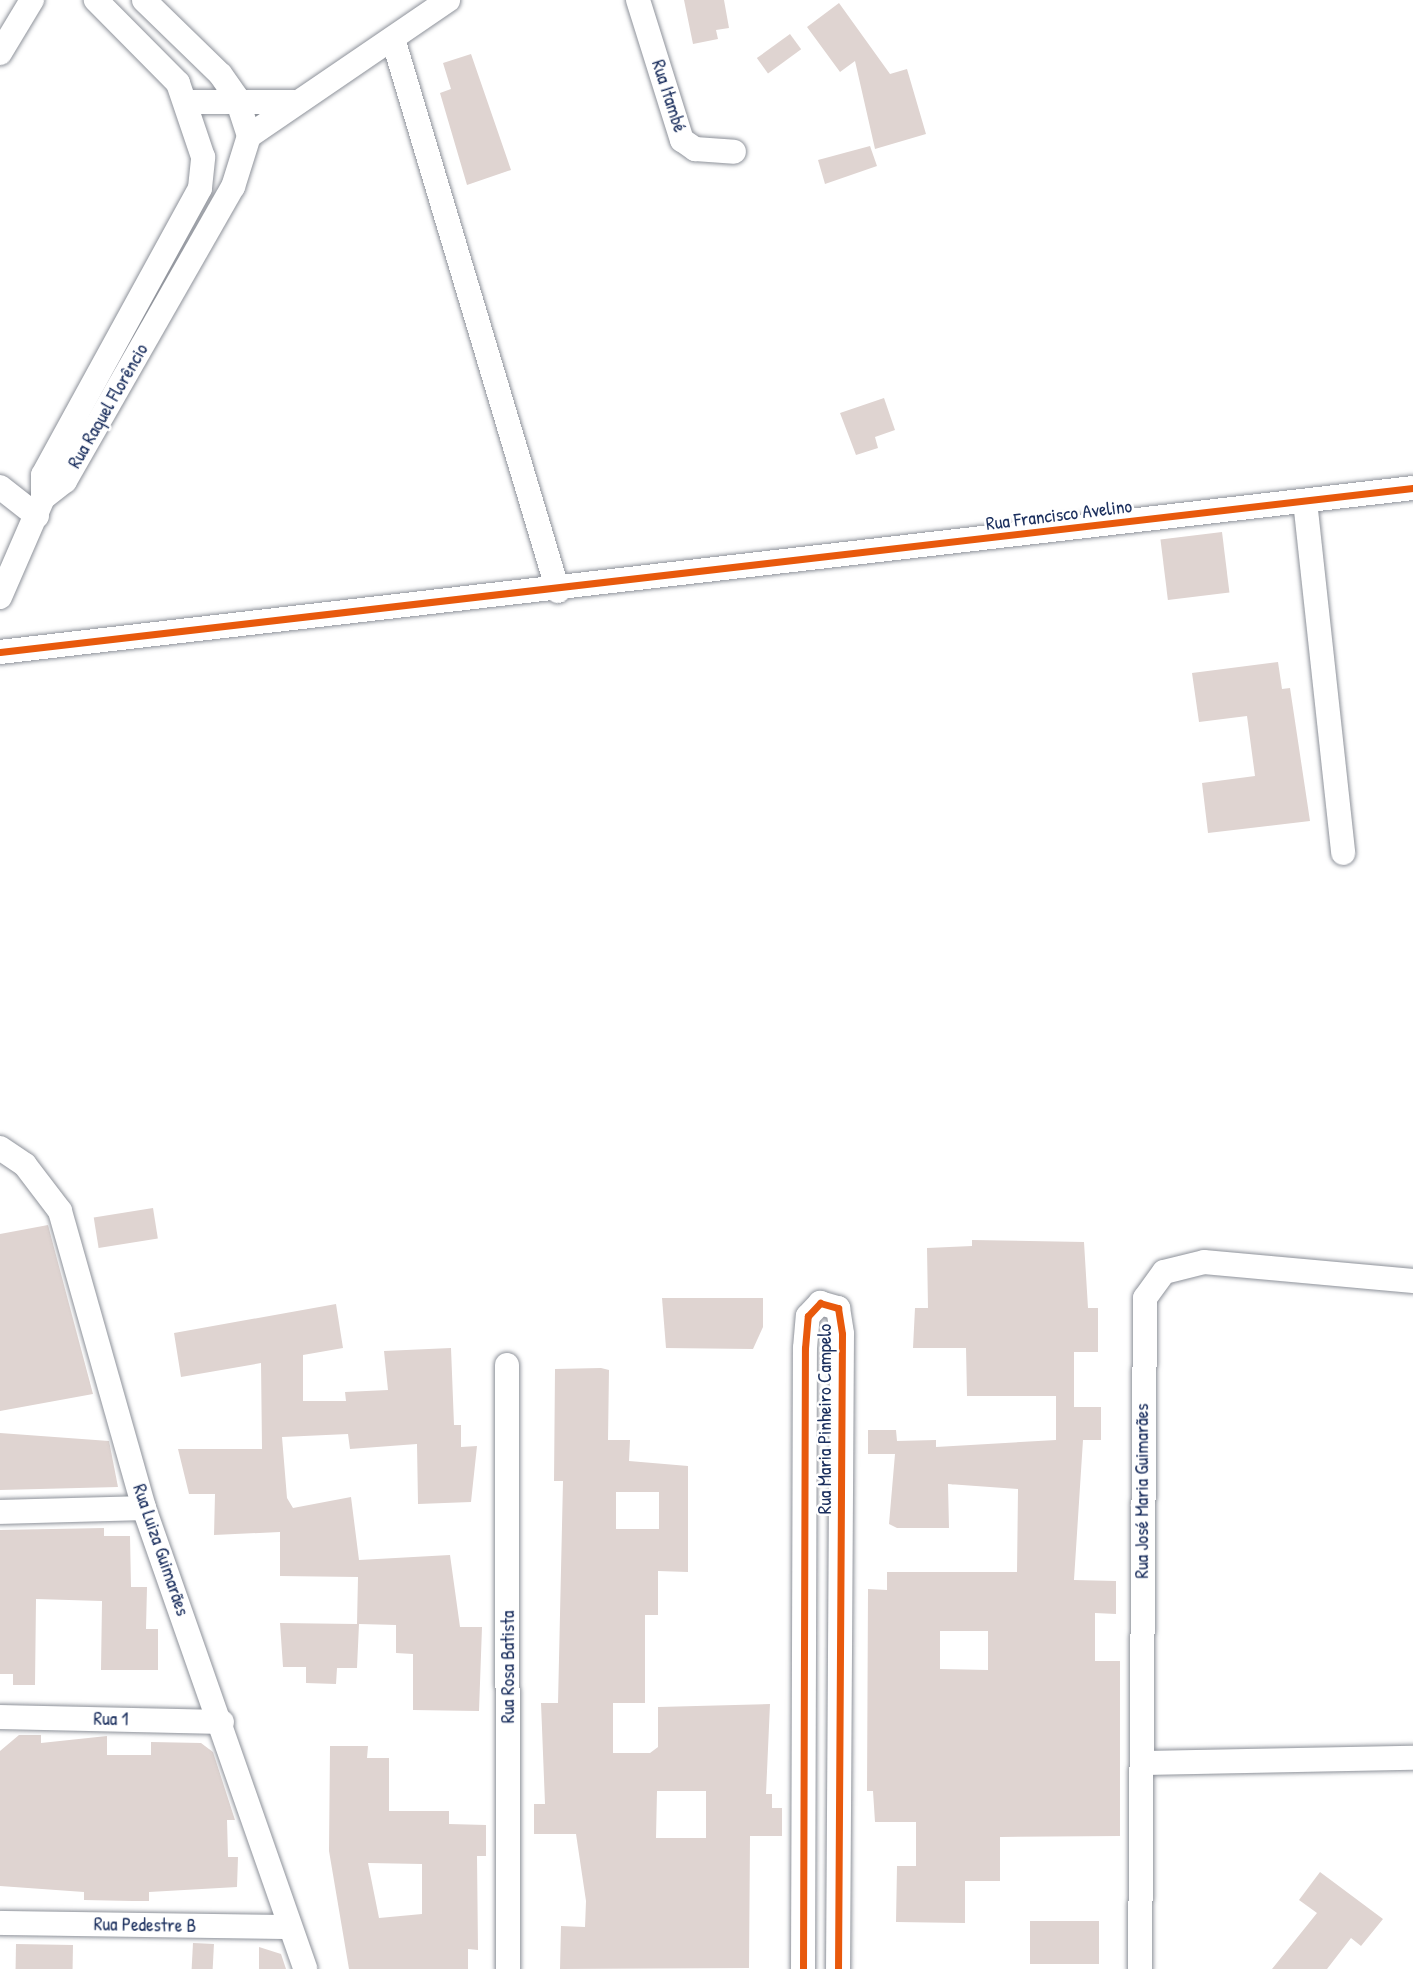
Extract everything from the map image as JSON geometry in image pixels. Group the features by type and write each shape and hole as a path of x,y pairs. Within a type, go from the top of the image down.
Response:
{"street":[{"path":"0,53 32,0"},
{"name":"Rua Raquel Florêncio","path":"40,507 43,475 200,188 204,157 188,102 162,62 96,0"},
{"path":"144,0 237,98 249,136 294,102 394,42 448,0"},
{"name":"Rua Itambé","path":"638,0 682,140 695,149 734,152"},
{"path":"394,42 558,591"},
{"path":"188,102 237,98 294,102"},
{"name":"Rua Raquel Florêncio","path":"40,507 65,481 220,211 249,136"},
{"path":"0,487 40,507 0,597"},
{"path":"1413,488 1413,495"},
{"name":"Rua Francisco Avelino","path":"0,652 558,591 1413,488"},
{"path":"1305,502 1343,853"},
{"name":"Rua Luiza Guimarães","path":"0,1148 25,1165 60,1211 144,1508 222,1722 305,1969"},
{"name":"Rua José Maria Guimarães","path":"1140,1969 1144,1763 1140,1317 1152,1283 1164,1272 1204,1262 1413,1282"},
{"name":"Rua Maria Pinheiro Campelo","path":"803,1969 805,1337 808,1316 821,1303 838,1308 842,1334 838,1969"},
{"name":"Rua Rosa Batista","path":"507,1365 508,1969"},
{"path":"0,1512 144,1508"},
{"path":"803,1674 839,1673"},
{"name":"Rua 1","path":"0,1717 222,1722"},
{"path":"1144,1763 1413,1758"},
{"name":"Rua Pedestre B","path":"0,1923 289,1927"}],"building":[{"path":"684,0 724,0 729,28 716,30 718,39 693,44"},
{"path":"839,3 890,74 907,69 926,134 875,149 855,61 840,72 807,27"},
{"path":"790,34 801,49 768,73 757,58"},
{"path":"471,54 511,170 467,185 440,93 451,89 443,63"},
{"path":"870,146 877,166 825,184 818,160"},
{"path":"884,398 895,430 875,437 878,448 856,455 840,413"},
{"path":"1222,532 1229,593 1168,600 1160,540"},
{"path":"1278,662 1282,689 1290,688 1310,821 1208,833 1202,783 1255,776 1247,716 1199,722 1192,673"},
{"path":"153,1208 158,1239 99,1248 94,1217"},
{"path":"48,1225 93,1394 0,1411 0,1234"},
{"path":"972,1240 1084,1242 1088,1308 1098,1308 1098,1352 1074,1352 1074,1407 1101,1407 1101,1440 1083,1440 1074,1580 1116,1581 1116,1614 1095,1613 1095,1661 1120,1661 1120,1836 1000,1837 1000,1881 965,1881 965,1923 896,1922 897,1866 916,1866 916,1822 875,1822 873,1791 867,1791 868,1589 887,1590 887,1572 1017,1572 1018,1489 948,1484 949,1528 897,1528 889,1524 895,1454 868,1454 868,1430 896,1430 897,1441 936,1440 936,1447 1056,1440 1056,1396 967,1396 966,1348 913,1348 915,1308 928,1308 927,1248 972,1246","holes":["940,1631 988,1631 988,1670 940,1669"]},
{"path":"662,1298 763,1298 763,1327 753,1349 666,1348"},
{"path":"336,1304 343,1348 303,1355 303,1401 346,1401 345,1392 388,1390 384,1351 451,1348 454,1425 461,1425 461,1447 477,1446 471,1502 418,1504 417,1444 350,1449 348,1434 282,1437 287,1498 293,1508 351,1497 359,1560 450,1555 460,1627 482,1627 479,1711 413,1710 413,1654 396,1653 396,1625 359,1624 357,1668 337,1668 336,1684 306,1683 306,1667 283,1667 280,1623 357,1624 358,1577 280,1576 280,1532 214,1535 215,1494 189,1494 178,1449 262,1449 261,1363 181,1377 174,1333"},
{"path":"555,1369 609,1370 608,1440 630,1440 629,1461 688,1466 688,1572 658,1571 658,1615 645,1615 645,1703 613,1703 613,1753 650,1753 658,1747 658,1707 770,1704 766,1794 772,1794 772,1808 782,1808 782,1836 750,1836 749,1968 560,1969 561,1926 585,1927 586,1901 576,1834 534,1834 534,1804 545,1804 541,1703 558,1703 563,1481 554,1481","holes":["616,1492 659,1492 659,1529 616,1529","657,1791 706,1791 706,1838 656,1838"]},
{"path":"0,1433 109,1441 118,1487 0,1490"},
{"path":"104,1528 104,1536 130,1536 131,1587 147,1587 146,1629 158,1629 158,1670 101,1670 102,1601 36,1599 35,1685 13,1685 13,1674 0,1674 0,1530"},
{"path":"19,1735 41,1735 41,1743 107,1736 107,1755 151,1755 151,1742 201,1743 213,1752 235,1820 227,1820 228,1857 238,1857 237,1887 149,1892 149,1901 133,1901 84,1900 84,1892 0,1886 0,1751"},
{"path":"330,1746 368,1746 367,1758 389,1758 389,1811 449,1811 449,1824 486,1825 486,1856 477,1856 478,1950 468,1949 468,1969 349,1969 329,1851","holes":["368,1863 422,1864 422,1914 379,1918"]},
{"path":"1320,1872 1383,1919 1361,1946 1351,1938 1327,1969 1272,1969 1317,1913 1299,1900"},
{"path":"1030,1921 1099,1921 1099,1964 1030,1964"},
{"path":"193,1943 214,1944 213,1969 192,1969"},
{"path":"16,1944 73,1945 73,1969 16,1969"},
{"path":"259,1947 281,1954 286,1969 259,1969"}],"cycle path":[{"path":"0,652 1413,488"},
{"path":"803,1969 805,1348 808,1316 820,1303 838,1308 842,1334 838,1969"}]}
